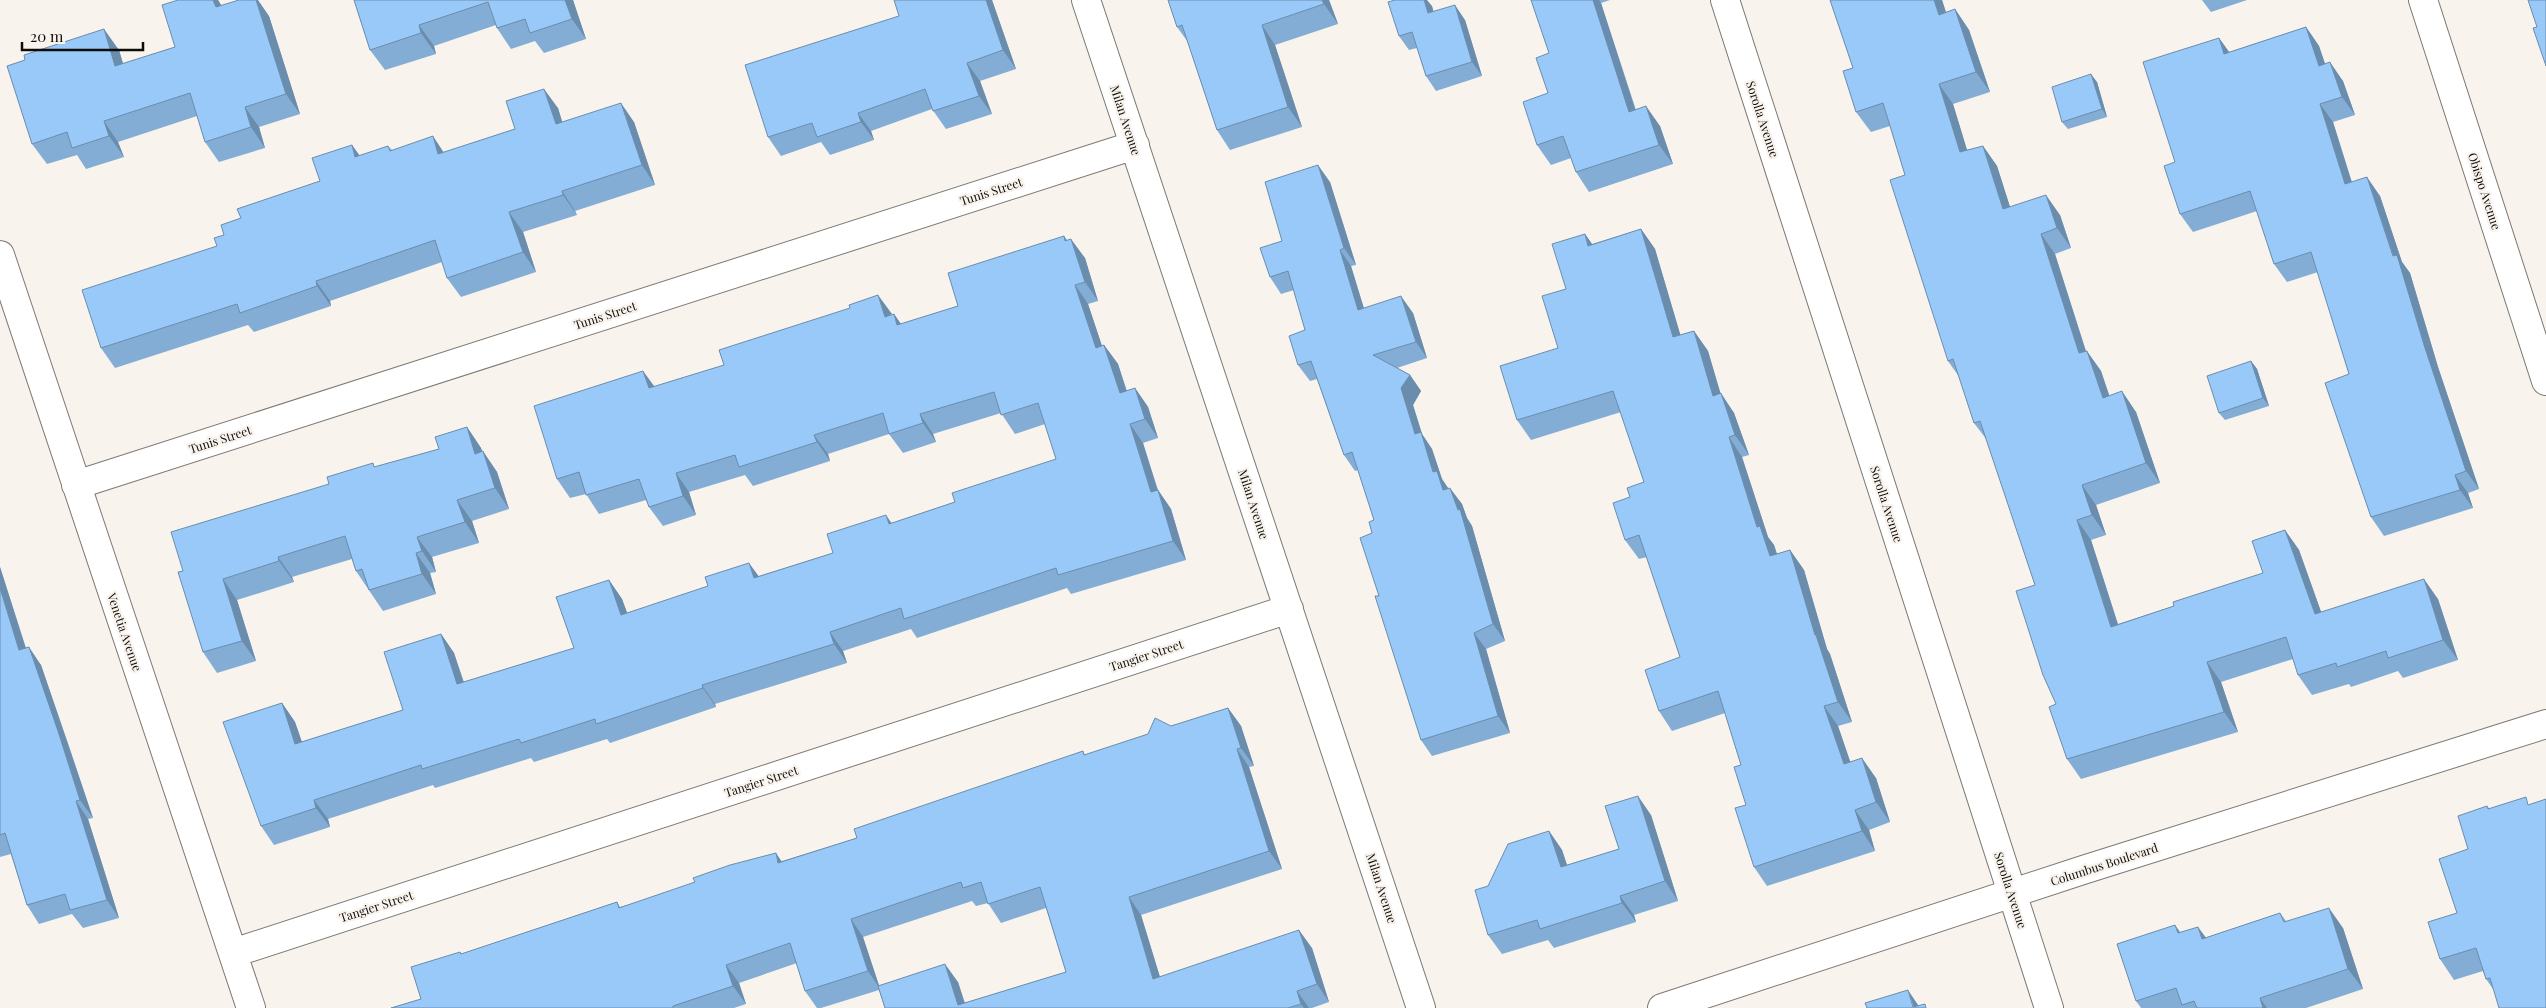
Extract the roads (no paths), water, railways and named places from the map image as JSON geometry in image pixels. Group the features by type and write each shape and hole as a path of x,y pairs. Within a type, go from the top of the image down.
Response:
{"street":[{"name":"Milan Avenue","path":"1086,0 1421,1008"},
{"name":"Sorolla Avenue","path":"1725,0 2050,1008"},
{"name":"Obispo Avenue","path":"2423,0 2546,381"},
{"name":"Tunis Street","path":"76,485 1134,145"},
{"name":"Venetia Avenue","path":"0,255 251,1008"},
{"name":"Tangier Street","path":"233,954 1289,609"},
{"name":"Columbus Boulevard","path":"1662,1008 2546,724"}]}
